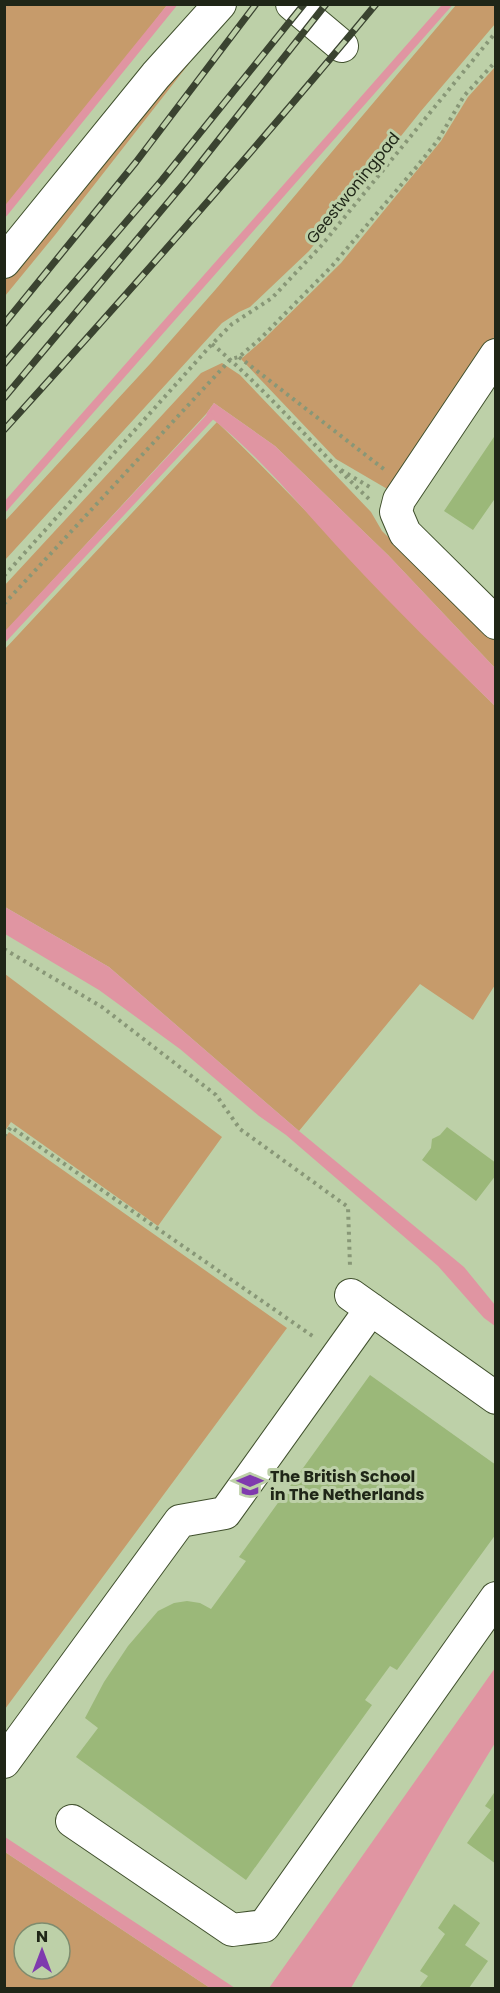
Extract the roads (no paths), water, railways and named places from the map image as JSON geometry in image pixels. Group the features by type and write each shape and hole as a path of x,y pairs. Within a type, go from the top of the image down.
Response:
{"street":[{"path":"4,262 156,75 220,4"},
{"path":"292,4 342,46"},
{"path":"495,355 403,493 396,512 405,533 495,623"},
{"path":"4,1762 180,1521 225,1513 339,1353 361,1302 495,1398"},
{"path":"72,1821 232,1930 264,1926 495,1598"}],"waterway":[{"path":"4,213 173,4"},
{"path":"4,508 448,4"},
{"path":"4,638 210,417"}],"railway":[{"path":"4,324 136,162 256,4"},
{"path":"4,364 162,180 304,4"},
{"path":"4,398 186,181 326,4"},
{"path":"4,430 193,219 376,4"}],"place":[{"name":"The British School in The Netherlands","path":"250,1485"}]}
